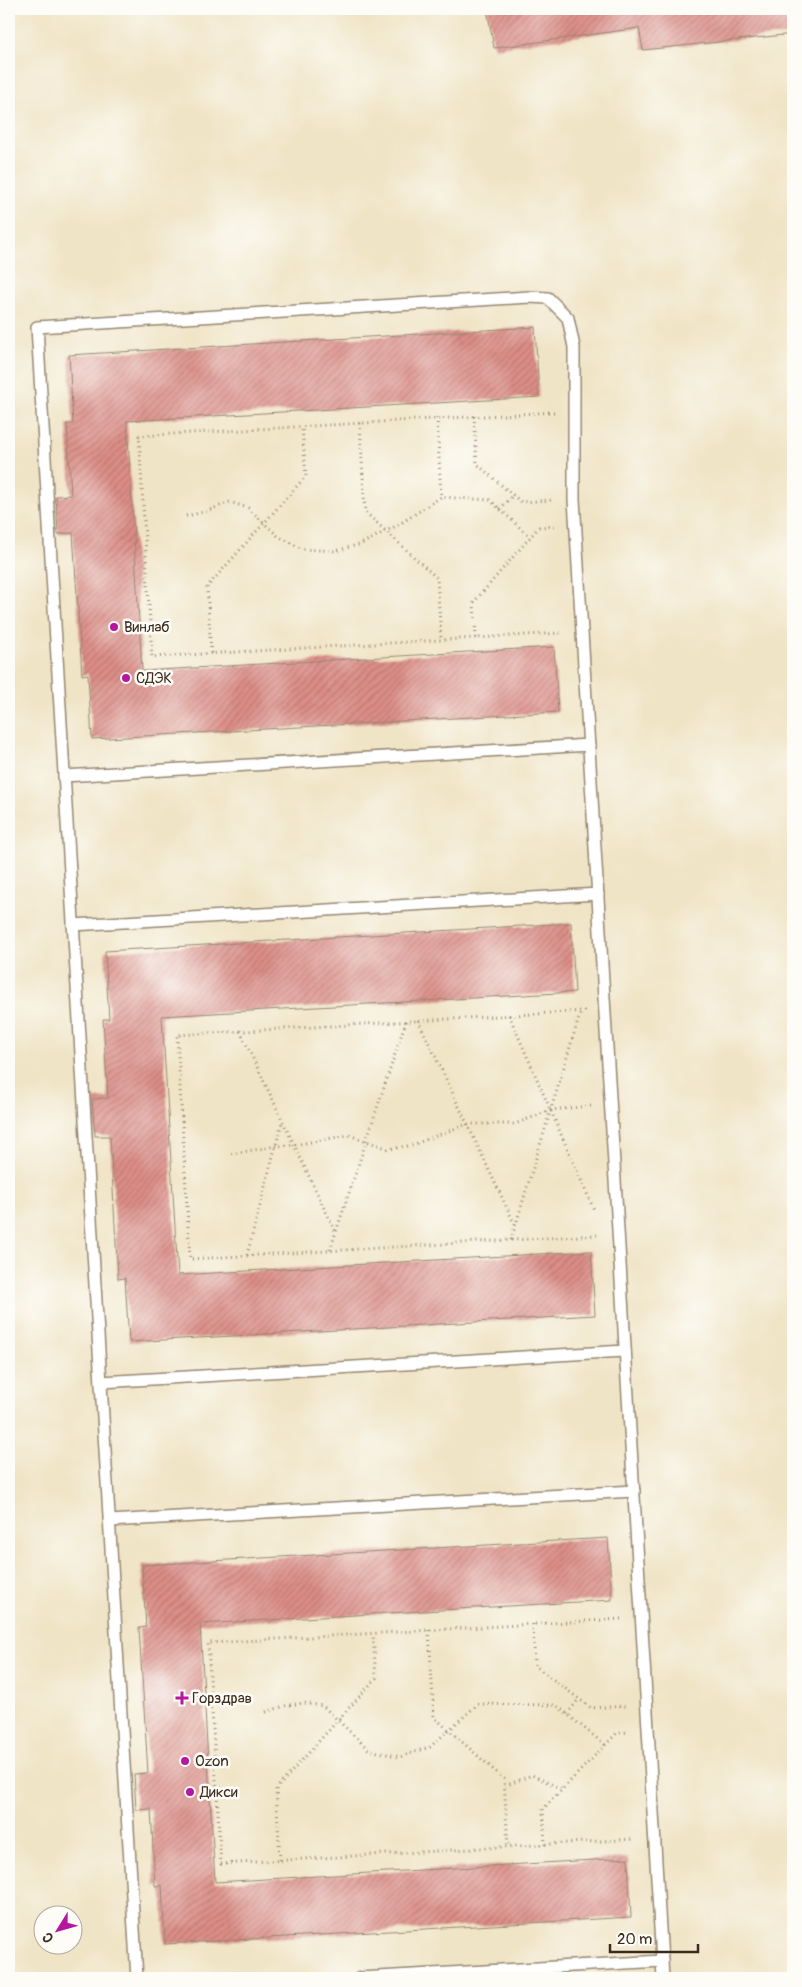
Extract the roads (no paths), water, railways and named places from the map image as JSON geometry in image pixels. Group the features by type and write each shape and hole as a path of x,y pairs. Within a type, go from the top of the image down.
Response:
{"lane":[{"path":"137,1978 37,326 548,298 568,318 574,347 574,499 663,1978"},
{"path":"64,776 589,745"},
{"path":"73,925 598,894"},
{"path":"101,1382 625,1351"},
{"path":"109,1521 634,1491"},
{"path":"360,1978 662,1961"}],"place":[{"name":"Винлаб","path":"114,627"},
{"name":"СДЭК","path":"126,678"},
{"name":"Горздрав","path":"182,1698"},
{"name":"Ozon","path":"185,1761"},
{"name":"Дикси","path":"190,1792"}]}
